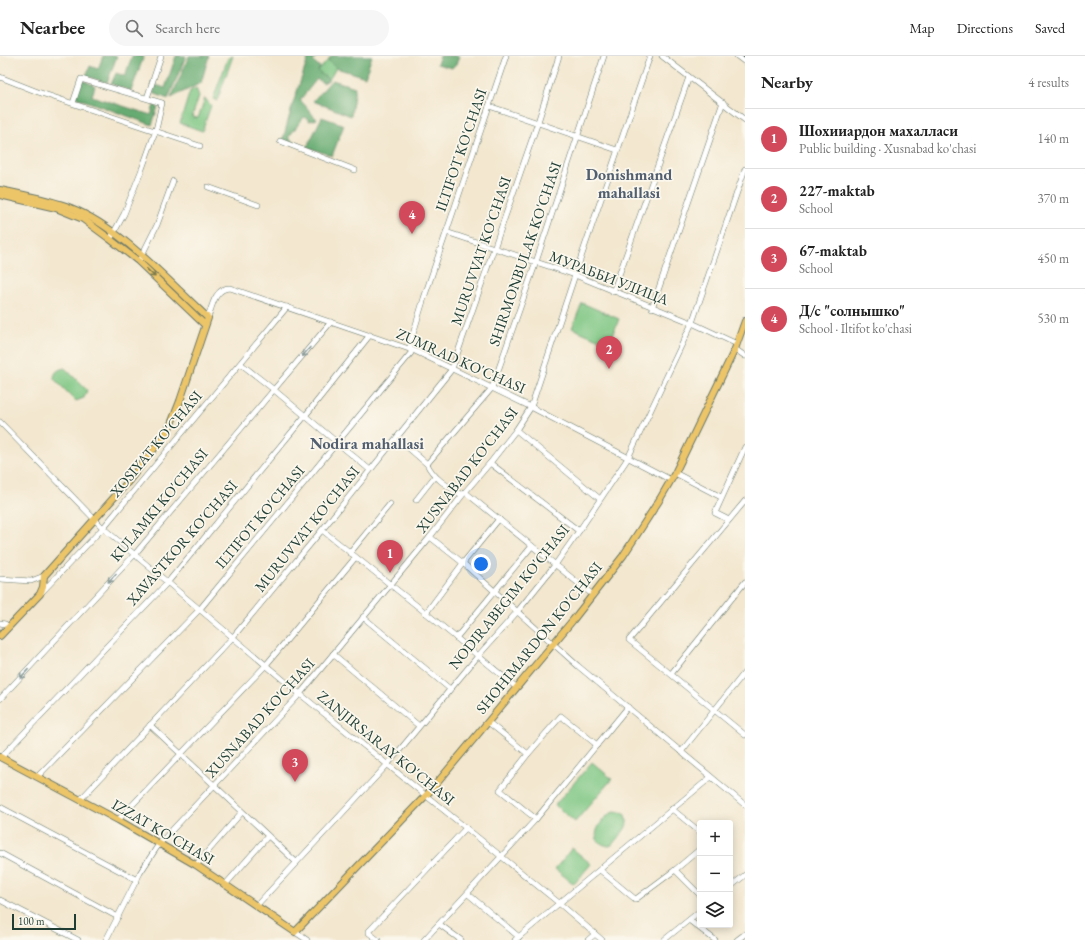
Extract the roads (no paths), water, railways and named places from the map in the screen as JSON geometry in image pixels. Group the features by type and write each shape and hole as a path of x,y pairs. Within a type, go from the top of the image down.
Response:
{"main road":[{"path":"0,190 57,203 86,215 140,259 208,318"},
{"path":"0,195 56,208 70,213 112,236"},
{"path":"140,259 205,325"},
{"name":"ZUMRAD KO'CHASI","path":"205,325 208,318"},
{"name":"SHOHIMARDON KO'CHASI","path":"295,932 426,795 593,595 636,537 675,473 736,346 745,321"},
{"name":"XOSIYAT KO'CHASI","path":"0,636 40,594 43,587 44,576 128,483 168,430 180,401 205,325"},
{"name":"IZZAT KO'CHASI","path":"1,758 118,820 196,865 295,932"}],"street":[{"path":"147,98 161,56"},
{"name":"ILTIFOT KO'CHASI","path":"37,777 200,608 411,353 410,344 424,298 506,56"},
{"name":"MURUVVAT KO'CHASI","path":"80,800 233,638 452,369 538,122 559,56"},
{"name":"SHIRMONBULAK KO'CHASI","path":"427,464 492,388 536,262 604,56"},
{"name":"XUSNABAD KO'CHASI","path":"106,940 137,880 159,844 300,694 490,463 516,430 531,407 574,275 650,56"},
{"path":"662,56 745,120"},
{"path":"737,56 745,62"},
{"path":"0,77 38,92 156,130 200,146"},
{"path":"613,292 688,77"},
{"path":"73,103 81,79 162,102 156,130 124,214 112,236"},
{"path":"652,308 723,102"},
{"path":"489,106 578,135 617,150"},
{"path":"280,141 354,170"},
{"name":"NODIRABEGIM KO'CHASI","path":"256,906 388,764 478,656 517,612 555,565 579,532 628,458 692,323 745,169"},
{"path":"140,259 157,225 173,181"},
{"path":"208,187 258,205"},
{"name":"МУРАББИ УЛИЦА","path":"446,232 574,275 692,323 736,346 745,356"},
{"name":"ZUMRAD KO'CHASI","path":"208,318 217,295 227,288 238,290 411,349 531,407 671,480"},
{"name":"XOSIYAT KO'CHASI","path":"40,594 103,528 287,307"},
{"name":"KULAMKI KO'CHASI","path":"0,699 135,554 331,322"},
{"name":"XAVASTKOR KO'CHASI","path":"1,758 168,582 370,335"},
{"path":"241,364 370,470"},
{"name":"ZANJIRSARAY KO'CHASI","path":"0,422 103,528 200,608 233,638 300,694 560,903 602,940"},
{"path":"516,430 600,499"},
{"path":"397,438 427,464 435,476 446,485 464,493 499,519 593,595"},
{"path":"729,520 714,513 745,447"},
{"path":"490,463 579,532"},
{"path":"675,473 721,496"},
{"path":"416,500 435,476"},
{"path":"745,500 629,640 745,735"},
{"path":"350,553 390,504"},
{"path":"426,613 463,563 499,519"},
{"path":"322,530 516,687"},
{"path":"430,537 463,563 553,644 745,805"},
{"path":"456,638 532,546"},
{"path":"118,820 266,665 355,558"},
{"path":"0,578 31,581 44,576"},
{"path":"671,674 745,582"},
{"path":"363,617 450,689"},
{"path":"0,623 9,627"},
{"path":"333,654 419,726"},
{"path":"681,752 745,672"},
{"path":"424,940 536,819 628,707"},
{"path":"536,819 500,790 528,754 561,716 597,745"},
{"path":"488,722 528,754"},
{"path":"150,725 296,862"},
{"path":"468,894 517,938 711,777"},
{"path":"0,807 137,880"},
{"path":"672,809 697,830"},
{"path":"196,865 242,812"},
{"path":"378,940 368,933 466,828"},
{"path":"224,885 268,836"},
{"path":"600,870 636,899 697,852"},
{"path":"0,854 118,917"},
{"path":"675,870 697,892"},
{"path":"733,885 745,875"},
{"path":"0,900 78,940"},
{"path":"664,940 697,913"},
{"path":"689,920 715,940"},
{"path":"440,924 461,940"},
{"name":"IZZAT KO'CHASI","path":"295,932 307,940"},
{"path":"588,940 594,934"},
{"path":"737,940 745,934"}],"place":[{"name":"Д/с \"солнышко\"","path":"412,234"},
{"name":"227-maktab","path":"609,369"},
{"name":"Шохииардон махалласи","path":"390,573"},
{"name":"67-maktab","path":"295,782"}],"district":[{"name":"Donishmand mahallasi","path":"629,183"},
{"name":"Nodira mahallasi","path":"367,443"}]}
